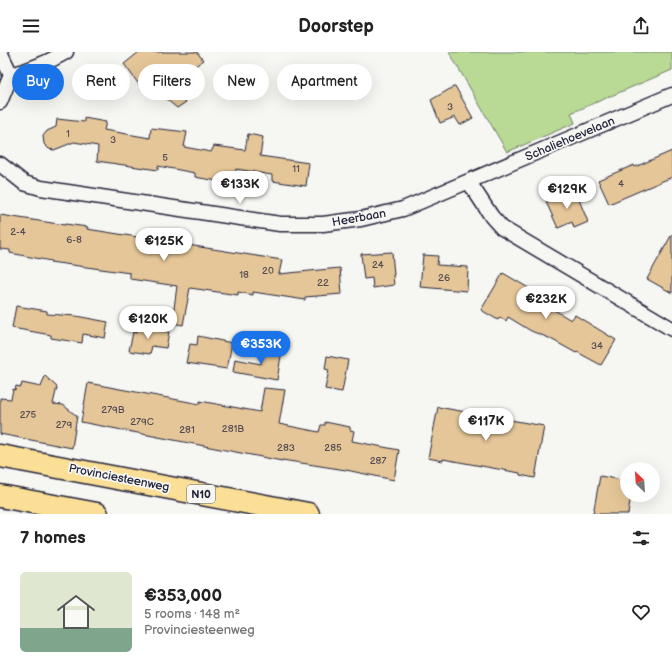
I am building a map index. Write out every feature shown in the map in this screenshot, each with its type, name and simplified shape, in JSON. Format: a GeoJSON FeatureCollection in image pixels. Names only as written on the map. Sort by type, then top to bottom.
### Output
{"type":"FeatureCollection","features":[{"type":"Feature","properties":{"kind":"main road","name":"Provinciesteenweg"},"geometry":{"type":"LineString","coordinates":[[0,456],[308,514]]}},
{"type":"Feature","properties":{"kind":"main road"},"geometry":{"type":"LineString","coordinates":[[0,496],[97,514]]}},
{"type":"Feature","properties":{"kind":"street"},"geometry":{"type":"LineString","coordinates":[[0,52],[11,75],[0,102]]}},
{"type":"Feature","properties":{"kind":"street"},"geometry":{"type":"LineString","coordinates":[[11,75],[45,64],[66,52]]}},
{"type":"Feature","properties":{"kind":"street","name":"Schaliehoevelaan"},"geometry":{"type":"LineString","coordinates":[[469,182],[672,95]]}},
{"type":"Feature","properties":{"kind":"street","name":"Heerbaan"},"geometry":{"type":"LineString","coordinates":[[0,164],[24,183],[41,188],[280,224],[323,224],[361,219],[403,209],[469,182]]}},
{"type":"Feature","properties":{"kind":"street"},"geometry":{"type":"LineString","coordinates":[[469,182],[492,217],[502,228],[672,329]]}},
{"type":"Feature","properties":{"kind":"green space"},"geometry":{"type":"Polygon","coordinates":[[[449,52],[672,52],[672,70],[571,113],[575,123],[507,152],[449,52]]]}},
{"type":"Feature","properties":{"kind":"building"},"geometry":{"type":"Polygon","coordinates":[[[139,52],[197,52],[203,60],[198,64],[138,64],[138,83],[130,72],[130,64],[124,64],[139,52]]]}},
{"type":"Feature","properties":{"kind":"building"},"geometry":{"type":"Polygon","coordinates":[[[455,86],[473,118],[460,125],[455,117],[440,123],[431,100],[455,86]]]}},
{"type":"Feature","properties":{"kind":"building"},"geometry":{"type":"Polygon","coordinates":[[[167,100],[184,100],[186,102],[177,108],[167,100]]]}},
{"type":"Feature","properties":{"kind":"building"},"geometry":{"type":"Polygon","coordinates":[[[84,118],[106,122],[104,130],[150,138],[151,128],[187,132],[184,147],[211,152],[214,146],[245,150],[248,134],[263,137],[260,156],[309,163],[306,186],[272,181],[272,175],[236,169],[234,184],[195,177],[195,173],[158,166],[158,170],[97,161],[98,146],[74,142],[54,150],[49,149],[44,144],[43,136],[47,131],[56,127],[57,119],[84,122],[84,118]]]}},
{"type":"Feature","properties":{"kind":"building"},"geometry":{"type":"Polygon","coordinates":[[[672,151],[672,177],[609,204],[598,180],[634,165],[635,167],[672,151]]]}},
{"type":"Feature","properties":{"kind":"building"},"geometry":{"type":"Polygon","coordinates":[[[575,190],[588,222],[574,228],[572,222],[558,228],[546,202],[575,190]]]}},
{"type":"Feature","properties":{"kind":"building"},"geometry":{"type":"Polygon","coordinates":[[[0,215],[88,227],[87,229],[282,260],[279,274],[340,268],[342,294],[305,297],[305,300],[253,292],[253,295],[238,292],[238,295],[190,288],[183,325],[172,323],[177,286],[130,279],[130,273],[50,262],[51,261],[10,253],[10,250],[0,249],[0,215]]]}},
{"type":"Feature","properties":{"kind":"building"},"geometry":{"type":"Polygon","coordinates":[[[672,234],[672,293],[647,279],[672,234]]]}},
{"type":"Feature","properties":{"kind":"building"},"geometry":{"type":"Polygon","coordinates":[[[392,252],[394,285],[373,288],[372,278],[364,279],[361,254],[392,252]]]}},
{"type":"Feature","properties":{"kind":"building"},"geometry":{"type":"Polygon","coordinates":[[[423,255],[438,256],[437,265],[468,267],[467,291],[420,287],[423,255]]]}},
{"type":"Feature","properties":{"kind":"building"},"geometry":{"type":"Polygon","coordinates":[[[503,273],[549,300],[546,305],[571,320],[575,315],[616,340],[601,365],[549,338],[531,331],[508,317],[506,321],[500,317],[498,320],[481,310],[503,273]]]}},
{"type":"Feature","properties":{"kind":"building"},"geometry":{"type":"Polygon","coordinates":[[[16,306],[47,311],[47,314],[76,316],[108,322],[105,338],[83,334],[82,343],[51,338],[51,335],[12,328],[16,306]]]}},
{"type":"Feature","properties":{"kind":"building"},"geometry":{"type":"Polygon","coordinates":[[[137,327],[169,332],[166,348],[152,346],[150,354],[129,351],[133,332],[136,333],[137,327]]]}},
{"type":"Feature","properties":{"kind":"building"},"geometry":{"type":"Polygon","coordinates":[[[198,336],[232,343],[227,369],[186,363],[190,344],[197,345],[198,336]]]}},
{"type":"Feature","properties":{"kind":"building"},"geometry":{"type":"Polygon","coordinates":[[[264,347],[282,350],[277,380],[233,372],[235,359],[261,364],[264,347]]]}},
{"type":"Feature","properties":{"kind":"building"},"geometry":{"type":"Polygon","coordinates":[[[327,356],[348,360],[342,392],[325,389],[329,370],[325,369],[327,356]]]}},
{"type":"Feature","properties":{"kind":"building"},"geometry":{"type":"Polygon","coordinates":[[[45,376],[57,387],[53,404],[63,405],[77,416],[72,448],[0,434],[0,398],[11,399],[13,389],[15,390],[16,386],[21,387],[22,383],[41,387],[45,376]]]}},
{"type":"Feature","properties":{"kind":"building"},"geometry":{"type":"Polygon","coordinates":[[[88,383],[200,404],[200,401],[260,412],[264,388],[285,390],[279,424],[319,432],[321,425],[325,425],[325,422],[350,427],[350,430],[354,431],[352,441],[399,450],[394,480],[346,470],[282,461],[81,422],[88,383]]]}},
{"type":"Feature","properties":{"kind":"building"},"geometry":{"type":"Polygon","coordinates":[[[438,407],[544,426],[535,478],[520,475],[520,473],[443,459],[443,461],[428,458],[438,407]]]}},
{"type":"Feature","properties":{"kind":"building"},"geometry":{"type":"Polygon","coordinates":[[[600,476],[620,480],[620,502],[630,502],[628,514],[593,514],[600,476]]]}}]}
